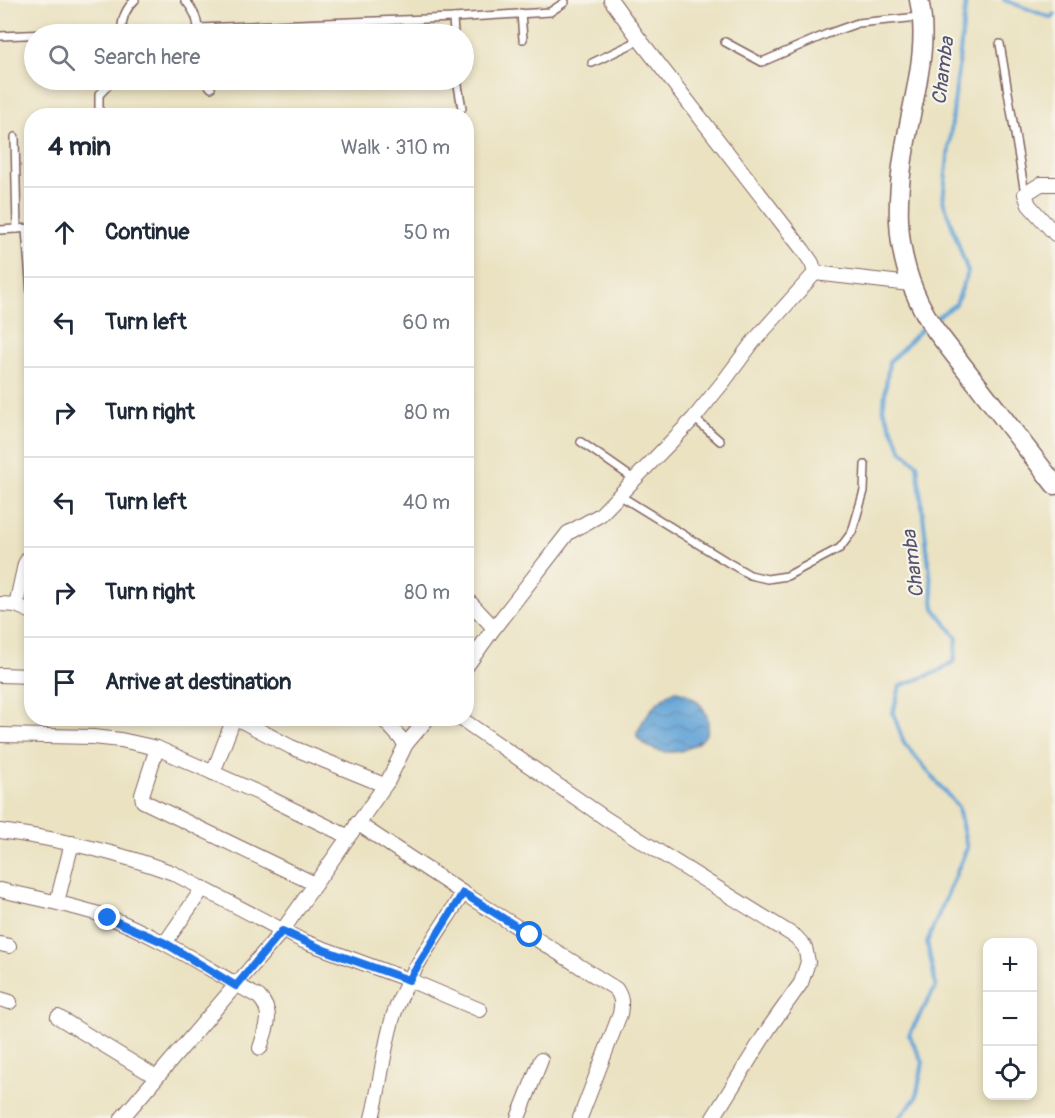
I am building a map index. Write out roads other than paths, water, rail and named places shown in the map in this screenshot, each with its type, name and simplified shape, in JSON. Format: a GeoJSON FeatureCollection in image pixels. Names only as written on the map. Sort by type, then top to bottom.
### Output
{"type":"FeatureCollection","features":[{"type":"Feature","properties":{"kind":"main road"},"geometry":{"type":"LineString","coordinates":[[921,8],[922,54],[900,167],[897,217],[910,284],[932,325],[1055,485]]}},
{"type":"Feature","properties":{"kind":"street"},"geometry":{"type":"LineString","coordinates":[[611,0],[639,40],[803,250],[812,263],[815,273]]}},
{"type":"Feature","properties":{"kind":"street"},"geometry":{"type":"LineString","coordinates":[[1055,184],[1041,184],[1026,188],[1029,205],[1055,234]]}},
{"type":"Feature","properties":{"kind":"street"},"geometry":{"type":"LineString","coordinates":[[815,273],[910,284]]}},
{"type":"Feature","properties":{"kind":"street"},"geometry":{"type":"LineString","coordinates":[[474,657],[568,533],[600,515],[694,418],[753,342],[815,273]]}},
{"type":"Feature","properties":{"kind":"street"},"geometry":{"type":"LineString","coordinates":[[16,605],[24,569]]}},
{"type":"Feature","properties":{"kind":"street"},"geometry":{"type":"LineString","coordinates":[[0,604],[16,605],[24,608]]}},
{"type":"Feature","properties":{"kind":"street"},"geometry":{"type":"LineString","coordinates":[[474,607],[494,628]]}},
{"type":"Feature","properties":{"kind":"street"},"geometry":{"type":"LineString","coordinates":[[0,675],[24,676]]}},
{"type":"Feature","properties":{"kind":"street"},"geometry":{"type":"LineString","coordinates":[[213,773],[232,726]]}},
{"type":"Feature","properties":{"kind":"street"},"geometry":{"type":"LineString","coordinates":[[250,726],[291,747],[384,785]]}},
{"type":"Feature","properties":{"kind":"street"},"geometry":{"type":"LineString","coordinates":[[389,726],[406,744]]}},
{"type":"Feature","properties":{"kind":"street"},"geometry":{"type":"LineString","coordinates":[[127,1117],[156,1077],[282,931],[388,781],[406,744],[421,726]]}},
{"type":"Feature","properties":{"kind":"street"},"geometry":{"type":"LineString","coordinates":[[472,726],[608,820],[796,937],[805,947],[808,962],[801,983],[769,1028],[713,1118]]}},
{"type":"Feature","properties":{"kind":"street"},"geometry":{"type":"LineString","coordinates":[[0,735],[93,737],[157,748],[347,836]]}},
{"type":"Feature","properties":{"kind":"street"},"geometry":{"type":"LineString","coordinates":[[157,748],[142,795],[143,801],[315,884]]}},
{"type":"Feature","properties":{"kind":"street"},"geometry":{"type":"LineString","coordinates":[[357,823],[616,989],[621,996],[620,1014],[580,1118]]}},
{"type":"Feature","properties":{"kind":"street"},"geometry":{"type":"LineString","coordinates":[[0,831],[72,843],[157,867],[324,950],[409,980],[480,1010]]}},
{"type":"Feature","properties":{"kind":"street"},"geometry":{"type":"LineString","coordinates":[[57,902],[72,843]]}},
{"type":"Feature","properties":{"kind":"street"},"geometry":{"type":"LineString","coordinates":[[165,943],[203,888]]}},
{"type":"Feature","properties":{"kind":"street"},"geometry":{"type":"LineString","coordinates":[[0,890],[57,902],[108,918],[165,943],[236,986],[259,997],[269,1014],[260,1048]]}},
{"type":"Feature","properties":{"kind":"street"},"geometry":{"type":"LineString","coordinates":[[372,1118],[380,1089],[385,1048],[394,1013],[409,980],[463,893]]}},
{"type":"Feature","properties":{"kind":"street"},"geometry":{"type":"LineString","coordinates":[[58,1017],[156,1077]]}},
{"type":"Feature","properties":{"kind":"street"},"geometry":{"type":"LineString","coordinates":[[518,1118],[541,1060]]}},
{"type":"Feature","properties":{"kind":"lane"},"geometry":{"type":"LineString","coordinates":[[184,0],[191,7],[197,24]]}},
{"type":"Feature","properties":{"kind":"lane"},"geometry":{"type":"LineString","coordinates":[[124,24],[126,11],[132,1]]}},
{"type":"Feature","properties":{"kind":"lane"},"geometry":{"type":"LineString","coordinates":[[344,24],[550,12],[565,2]]}},
{"type":"Feature","properties":{"kind":"lane"},"geometry":{"type":"LineString","coordinates":[[725,42],[762,62],[858,23],[921,8]]}},
{"type":"Feature","properties":{"kind":"lane"},"geometry":{"type":"LineString","coordinates":[[521,13],[523,39]]}},
{"type":"Feature","properties":{"kind":"lane"},"geometry":{"type":"LineString","coordinates":[[453,18],[453,24]]}},
{"type":"Feature","properties":{"kind":"lane"},"geometry":{"type":"LineString","coordinates":[[0,36],[24,35]]}},
{"type":"Feature","properties":{"kind":"lane"},"geometry":{"type":"LineString","coordinates":[[592,63],[639,40]]}},
{"type":"Feature","properties":{"kind":"lane"},"geometry":{"type":"LineString","coordinates":[[1000,44],[1026,188]]}},
{"type":"Feature","properties":{"kind":"lane"},"geometry":{"type":"LineString","coordinates":[[99,108],[99,94],[103,90]]}},
{"type":"Feature","properties":{"kind":"lane"},"geometry":{"type":"LineString","coordinates":[[459,90],[462,108]]}},
{"type":"Feature","properties":{"kind":"lane"},"geometry":{"type":"LineString","coordinates":[[15,137],[17,229]]}},
{"type":"Feature","properties":{"kind":"lane"},"geometry":{"type":"LineString","coordinates":[[0,230],[24,229]]}},
{"type":"Feature","properties":{"kind":"lane"},"geometry":{"type":"LineString","coordinates":[[694,418],[720,441]]}},
{"type":"Feature","properties":{"kind":"lane"},"geometry":{"type":"LineString","coordinates":[[581,442],[634,479]]}},
{"type":"Feature","properties":{"kind":"lane"},"geometry":{"type":"LineString","coordinates":[[619,495],[750,575],[767,579],[787,576],[840,548],[852,532],[864,491],[865,465]]}},
{"type":"Feature","properties":{"kind":"water"},"geometry":{"type":"Polygon","coordinates":[[[674,691],[695,699],[705,712],[708,726],[704,738],[699,742],[678,751],[663,752],[643,743],[637,737],[637,733],[652,709],[674,691]]]}},
{"type":"Feature","properties":{"kind":"waterway","name":"Chamba"},"geometry":{"type":"LineString","coordinates":[[934,319],[956,304],[968,272],[943,200],[966,0]]}},
{"type":"Feature","properties":{"kind":"waterway","name":"Chamba"},"geometry":{"type":"LineString","coordinates":[[1004,0],[1052,18],[1055,14]]}},
{"type":"Feature","properties":{"kind":"waterway","name":"Chamba"},"geometry":{"type":"LineString","coordinates":[[899,1118],[916,1098],[923,1062],[909,1035],[936,986],[927,942],[967,848],[958,807],[904,743],[893,713],[900,686],[937,672],[954,661],[957,638],[934,608],[917,464],[902,451],[883,409],[889,362],[926,325]]}}]}
